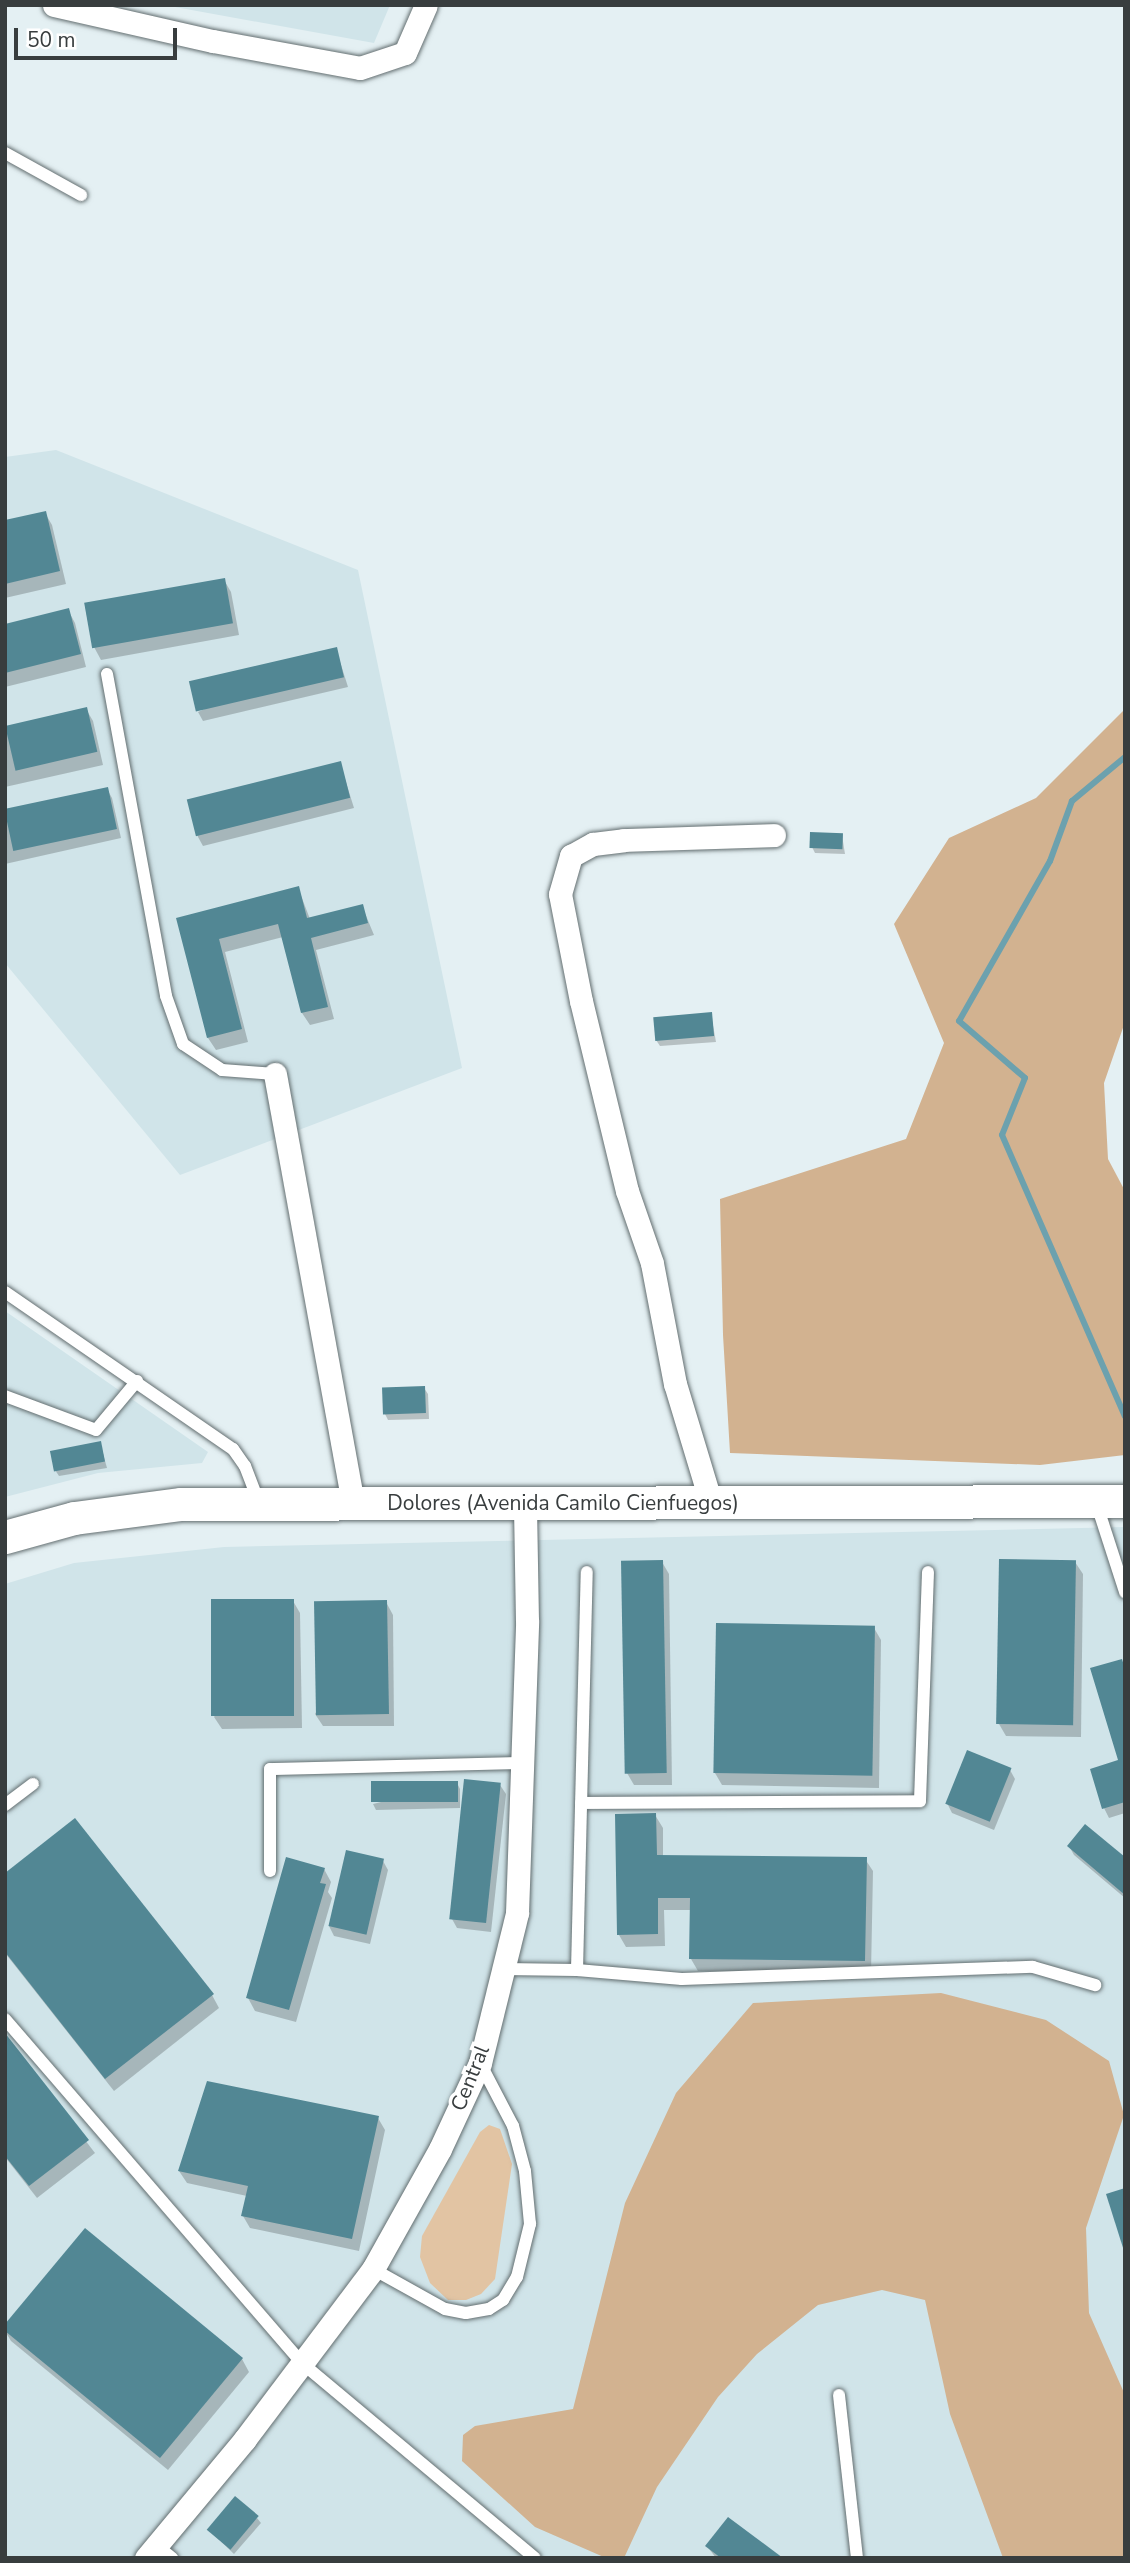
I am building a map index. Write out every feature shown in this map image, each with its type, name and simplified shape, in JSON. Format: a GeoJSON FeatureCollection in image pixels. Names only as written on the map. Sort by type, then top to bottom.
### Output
{"type":"FeatureCollection","features":[{"type":"Feature","properties":{"kind":"main road","name":"Dolores (Avenida Camilo Cienfuegos)"},"geometry":{"type":"LineString","coordinates":[[5,1537],[74,1518],[181,1504],[1110,1502]]}},
{"type":"Feature","properties":{"kind":"street"},"geometry":{"type":"LineString","coordinates":[[54,5],[213,41],[360,68],[405,52],[426,5]]}},
{"type":"Feature","properties":{"kind":"street"},"geometry":{"type":"LineString","coordinates":[[711,1503],[675,1384],[652,1263],[627,1191],[581,1001],[560,894],[571,856],[593,844],[624,840],[774,835]]}},
{"type":"Feature","properties":{"kind":"street"},"geometry":{"type":"LineString","coordinates":[[275,1074],[353,1502]]}},
{"type":"Feature","properties":{"kind":"street","name":"Central"},"geometry":{"type":"LineString","coordinates":[[158,2554],[373,2269],[440,2149],[480,2063],[517,1913],[527,1620],[524,1504]]}},
{"type":"Feature","properties":{"kind":"lane"},"geometry":{"type":"LineString","coordinates":[[5,153],[81,195]]}},
{"type":"Feature","properties":{"kind":"lane"},"geometry":{"type":"LineString","coordinates":[[107,674],[166,996],[183,1044],[222,1070],[275,1074]]}},
{"type":"Feature","properties":{"kind":"lane"},"geometry":{"type":"LineString","coordinates":[[5,1292],[233,1449],[246,1466],[259,1504]]}},
{"type":"Feature","properties":{"kind":"lane"},"geometry":{"type":"LineString","coordinates":[[5,1396],[96,1430],[137,1381]]}},
{"type":"Feature","properties":{"kind":"lane"},"geometry":{"type":"LineString","coordinates":[[1110,1502],[1125,1592]]}},
{"type":"Feature","properties":{"kind":"lane"},"geometry":{"type":"LineString","coordinates":[[577,1970],[587,1572]]}},
{"type":"Feature","properties":{"kind":"lane"},"geometry":{"type":"LineString","coordinates":[[581,1803],[920,1801],[928,1573]]}},
{"type":"Feature","properties":{"kind":"lane"},"geometry":{"type":"LineString","coordinates":[[270,1871],[270,1769],[523,1763]]}},
{"type":"Feature","properties":{"kind":"lane"},"geometry":{"type":"LineString","coordinates":[[5,1805],[33,1784]]}},
{"type":"Feature","properties":{"kind":"lane"},"geometry":{"type":"LineString","coordinates":[[503,1969],[577,1970],[682,1979],[1033,1967],[1095,1985]]}},
{"type":"Feature","properties":{"kind":"lane"},"geometry":{"type":"LineString","coordinates":[[5,2019],[303,2364],[535,2558]]}},
{"type":"Feature","properties":{"kind":"lane"},"geometry":{"type":"LineString","coordinates":[[373,2269],[445,2309],[466,2313],[489,2309],[503,2300],[517,2277],[530,2224],[525,2171],[513,2126],[480,2063]]}},
{"type":"Feature","properties":{"kind":"lane"},"geometry":{"type":"LineString","coordinates":[[839,2395],[857,2558]]}},
{"type":"Feature","properties":{"kind":"shaded area"},"geometry":{"type":"Polygon","coordinates":[[[164,5],[390,5],[374,43],[164,5]]]}},
{"type":"Feature","properties":{"kind":"shaded area"},"geometry":{"type":"Polygon","coordinates":[[[56,450],[358,570],[462,1068],[180,1175],[5,963],[5,457],[56,450]]]}},
{"type":"Feature","properties":{"kind":"shaded area"},"geometry":{"type":"Polygon","coordinates":[[[1125,709],[1125,1022],[1104,1083],[1108,1159],[1125,1191],[1125,1455],[1040,1465],[730,1453],[723,1335],[720,1199],[906,1139],[944,1043],[894,924],[949,838],[1036,798],[1125,709]]]}},
{"type":"Feature","properties":{"kind":"shaded area"},"geometry":{"type":"Polygon","coordinates":[[[5,1311],[208,1452],[202,1463],[98,1473],[5,1497],[5,1311]]]}},
{"type":"Feature","properties":{"kind":"shaded area"},"geometry":{"type":"Polygon","coordinates":[[[1125,1527],[1125,2558],[5,2558],[5,1584],[74,1563],[224,1547],[1125,1527]]]}},
{"type":"Feature","properties":{"kind":"shaded area"},"geometry":{"type":"Polygon","coordinates":[[[941,1993],[1046,2020],[1109,2061],[1124,2115],[1086,2228],[1089,2313],[1125,2395],[1125,2558],[1003,2558],[950,2414],[925,2300],[882,2290],[818,2305],[757,2354],[718,2397],[657,2487],[624,2558],[606,2558],[535,2527],[462,2461],[463,2435],[475,2426],[573,2409],[625,2203],[676,2093],[753,2003],[941,1993]]]}},
{"type":"Feature","properties":{"kind":"shaded area"},"geometry":{"type":"Polygon","coordinates":[[[489,2125],[500,2129],[512,2164],[495,2279],[481,2294],[466,2300],[448,2300],[430,2283],[420,2257],[422,2236],[480,2132],[489,2125]]]}},
{"type":"Feature","properties":{"kind":"building"},"geometry":{"type":"Polygon","coordinates":[[[46,511],[60,571],[5,584],[5,520],[46,511]]]}},
{"type":"Feature","properties":{"kind":"building"},"geometry":{"type":"Polygon","coordinates":[[[225,578],[233,623],[92,648],[84,603],[225,578]]]}},
{"type":"Feature","properties":{"kind":"building"},"geometry":{"type":"Polygon","coordinates":[[[69,608],[81,654],[5,673],[5,624],[69,608]]]}},
{"type":"Feature","properties":{"kind":"building"},"geometry":{"type":"Polygon","coordinates":[[[337,647],[344,677],[196,711],[189,681],[337,647]]]}},
{"type":"Feature","properties":{"kind":"building"},"geometry":{"type":"Polygon","coordinates":[[[87,707],[97,752],[16,771],[5,726],[87,707]]]}},
{"type":"Feature","properties":{"kind":"building"},"geometry":{"type":"Polygon","coordinates":[[[341,761],[350,798],[196,836],[187,799],[341,761]]]}},
{"type":"Feature","properties":{"kind":"building"},"geometry":{"type":"Polygon","coordinates":[[[108,787],[117,829],[13,851],[5,809],[108,787]]]}},
{"type":"Feature","properties":{"kind":"building"},"geometry":{"type":"Polygon","coordinates":[[[810,832],[843,833],[842,849],[809,848],[810,832]]]}},
{"type":"Feature","properties":{"kind":"building"},"geometry":{"type":"Polygon","coordinates":[[[299,886],[307,918],[363,904],[368,923],[311,938],[328,1007],[301,1013],[278,924],[219,939],[242,1029],[207,1038],[176,918],[299,886]]]}},
{"type":"Feature","properties":{"kind":"building"},"geometry":{"type":"Polygon","coordinates":[[[712,1012],[714,1036],[655,1041],[653,1017],[712,1012]]]}},
{"type":"Feature","properties":{"kind":"building"},"geometry":{"type":"Polygon","coordinates":[[[425,1386],[426,1413],[383,1414],[382,1388],[425,1386]]]}},
{"type":"Feature","properties":{"kind":"building"},"geometry":{"type":"Polygon","coordinates":[[[101,1441],[105,1462],[54,1472],[50,1451],[101,1441]]]}},
{"type":"Feature","properties":{"kind":"building"},"geometry":{"type":"Polygon","coordinates":[[[999,1559],[1076,1560],[1073,1725],[996,1724],[999,1559]]]}},
{"type":"Feature","properties":{"kind":"building"},"geometry":{"type":"Polygon","coordinates":[[[663,1560],[667,1773],[625,1774],[621,1561],[663,1560]]]}},
{"type":"Feature","properties":{"kind":"building"},"geometry":{"type":"Polygon","coordinates":[[[211,1599],[294,1599],[294,1716],[211,1716],[211,1599]]]}},
{"type":"Feature","properties":{"kind":"building"},"geometry":{"type":"Polygon","coordinates":[[[387,1600],[389,1714],[316,1715],[314,1601],[387,1600]]]}},
{"type":"Feature","properties":{"kind":"building"},"geometry":{"type":"Polygon","coordinates":[[[716,1623],[875,1626],[872,1776],[713,1773],[716,1623]]]}},
{"type":"Feature","properties":{"kind":"building"},"geometry":{"type":"Polygon","coordinates":[[[1122,1659],[1125,1669],[1125,1802],[1102,1809],[1090,1769],[1118,1760],[1090,1668],[1122,1659]]]}},
{"type":"Feature","properties":{"kind":"building"},"geometry":{"type":"Polygon","coordinates":[[[967,1750],[1012,1768],[990,1822],[945,1804],[967,1750]]]}},
{"type":"Feature","properties":{"kind":"building"},"geometry":{"type":"Polygon","coordinates":[[[464,1779],[501,1783],[486,1923],[449,1919],[464,1779]]]}},
{"type":"Feature","properties":{"kind":"building"},"geometry":{"type":"Polygon","coordinates":[[[371,1781],[458,1781],[458,1802],[371,1802],[371,1781]]]}},
{"type":"Feature","properties":{"kind":"building"},"geometry":{"type":"Polygon","coordinates":[[[656,1813],[657,1855],[867,1857],[865,1961],[689,1959],[690,1898],[658,1898],[658,1934],[617,1935],[615,1814],[656,1813]]]}},
{"type":"Feature","properties":{"kind":"building"},"geometry":{"type":"Polygon","coordinates":[[[75,1818],[214,1994],[105,2079],[5,1952],[5,1873],[75,1818]]]}},
{"type":"Feature","properties":{"kind":"building"},"geometry":{"type":"Polygon","coordinates":[[[1085,1824],[1125,1857],[1125,1895],[1067,1846],[1085,1824]]]}},
{"type":"Feature","properties":{"kind":"building"},"geometry":{"type":"Polygon","coordinates":[[[346,1850],[384,1859],[366,1935],[328,1926],[346,1850]]]}},
{"type":"Feature","properties":{"kind":"building"},"geometry":{"type":"Polygon","coordinates":[[[286,1857],[325,1868],[320,1883],[326,1884],[289,2010],[246,1998],[286,1857]]]}},
{"type":"Feature","properties":{"kind":"building"},"geometry":{"type":"Polygon","coordinates":[[[5,2033],[89,2140],[29,2186],[5,2156],[5,2033]]]}},
{"type":"Feature","properties":{"kind":"building"},"geometry":{"type":"Polygon","coordinates":[[[207,2081],[379,2116],[352,2239],[241,2216],[248,2186],[178,2171],[207,2081]]]}},
{"type":"Feature","properties":{"kind":"building"},"geometry":{"type":"Polygon","coordinates":[[[1125,2188],[1125,2251],[1124,2251],[1106,2194],[1125,2188]]]}},
{"type":"Feature","properties":{"kind":"building"},"geometry":{"type":"Polygon","coordinates":[[[85,2228],[243,2358],[160,2458],[5,2331],[5,2324],[85,2228]]]}},
{"type":"Feature","properties":{"kind":"building"},"geometry":{"type":"Polygon","coordinates":[[[235,2496],[259,2516],[230,2550],[207,2530],[235,2496]]]}},
{"type":"Feature","properties":{"kind":"building"},"geometry":{"type":"Polygon","coordinates":[[[728,2517],[783,2558],[721,2558],[705,2546],[728,2517]]]}},
{"type":"Feature","properties":{"kind":"waterway"},"geometry":{"type":"LineString","coordinates":[[1125,757],[1072,801],[1050,861],[959,1021],[1025,1078],[1002,1135],[1125,1416]]}}]}
